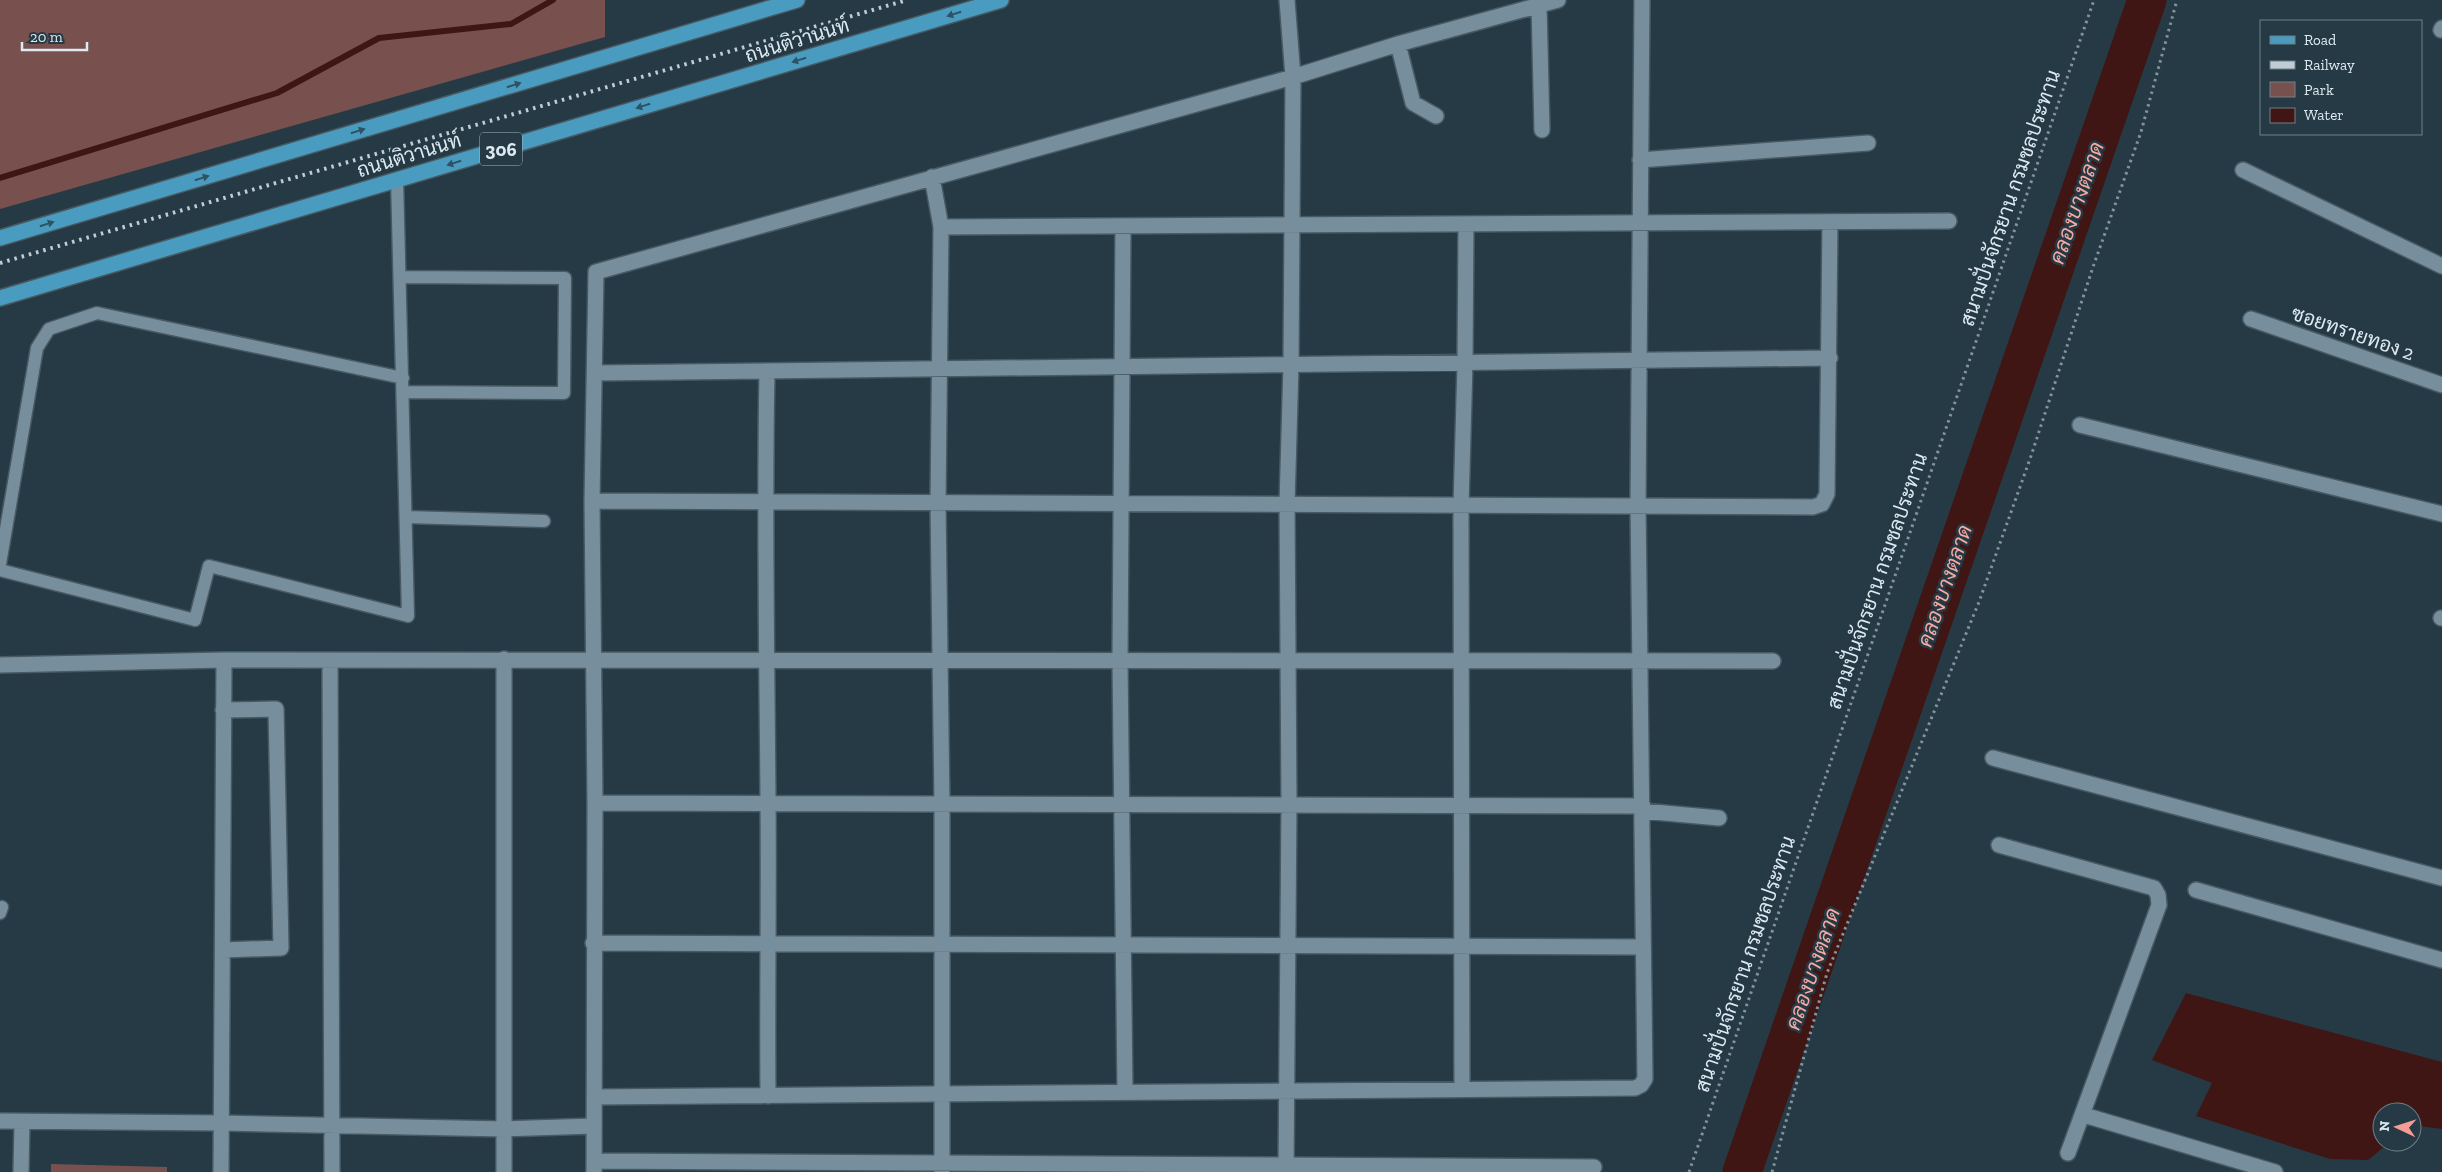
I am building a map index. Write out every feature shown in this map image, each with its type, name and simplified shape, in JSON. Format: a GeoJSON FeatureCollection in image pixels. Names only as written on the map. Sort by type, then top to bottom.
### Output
{"type":"FeatureCollection","features":[{"type":"Feature","properties":{"kind":"main road","name":"ถนนติวานนท์"},"geometry":{"type":"LineString","coordinates":[[0,238],[797,0]]}},
{"type":"Feature","properties":{"kind":"main road","name":"ถนนติวานนท์"},"geometry":{"type":"LineString","coordinates":[[0,298],[1001,0]]}},
{"type":"Feature","properties":{"kind":"street"},"geometry":{"type":"LineString","coordinates":[[1286,1169],[1286,945],[1289,804],[1287,504],[1291,364],[1293,77],[1287,0]]}},
{"type":"Feature","properties":{"kind":"street"},"geometry":{"type":"LineString","coordinates":[[1558,0],[1398,44],[1293,77],[596,272],[592,501],[594,1166],[1468,1170],[1594,1167]]}},
{"type":"Feature","properties":{"kind":"street"},"geometry":{"type":"LineString","coordinates":[[594,1097],[1635,1088],[1641,1085],[1645,1079],[1638,506],[1642,0]]}},
{"type":"Feature","properties":{"kind":"street"},"geometry":{"type":"LineString","coordinates":[[1539,5],[1542,130]]}},
{"type":"Feature","properties":{"kind":"street"},"geometry":{"type":"LineString","coordinates":[[1398,44],[1413,103],[1436,116]]}},
{"type":"Feature","properties":{"kind":"street"},"geometry":{"type":"LineString","coordinates":[[1640,160],[1868,143]]}},
{"type":"Feature","properties":{"kind":"street"},"geometry":{"type":"LineString","coordinates":[[2243,170],[2442,266]]}},
{"type":"Feature","properties":{"kind":"street"},"geometry":{"type":"LineString","coordinates":[[932,177],[941,227],[941,370],[938,504],[942,805],[940,945],[942,1168]]}},
{"type":"Feature","properties":{"kind":"street"},"geometry":{"type":"LineString","coordinates":[[941,227],[1949,221]]}},
{"type":"Feature","properties":{"kind":"street"},"geometry":{"type":"LineString","coordinates":[[592,501],[1813,507],[1822,504],[1827,494],[1830,222]]}},
{"type":"Feature","properties":{"kind":"street"},"geometry":{"type":"LineString","coordinates":[[1462,1089],[1461,506],[1466,224]]}},
{"type":"Feature","properties":{"kind":"street"},"geometry":{"type":"LineString","coordinates":[[1123,226],[1124,367],[1120,504],[1120,661],[1125,1092]]}},
{"type":"Feature","properties":{"kind":"street","name":"ซอยทรายทอง 2"},"geometry":{"type":"LineString","coordinates":[[2251,319],[2442,385]]}},
{"type":"Feature","properties":{"kind":"street"},"geometry":{"type":"LineString","coordinates":[[595,374],[1830,358]]}},
{"type":"Feature","properties":{"kind":"street"},"geometry":{"type":"LineString","coordinates":[[768,372],[764,503],[768,804],[766,944],[768,1096]]}},
{"type":"Feature","properties":{"kind":"street"},"geometry":{"type":"LineString","coordinates":[[2080,425],[2442,514]]}},
{"type":"Feature","properties":{"kind":"street"},"geometry":{"type":"LineString","coordinates":[[0,665],[224,660],[330,662],[504,660],[1773,661]]}},
{"type":"Feature","properties":{"kind":"street"},"geometry":{"type":"LineString","coordinates":[[222,1172],[224,660]]}},
{"type":"Feature","properties":{"kind":"street"},"geometry":{"type":"LineString","coordinates":[[504,660],[504,1172]]}},
{"type":"Feature","properties":{"kind":"street"},"geometry":{"type":"LineString","coordinates":[[330,662],[332,1172]]}},
{"type":"Feature","properties":{"kind":"street"},"geometry":{"type":"LineString","coordinates":[[223,710],[276,709],[282,948],[223,950]]}},
{"type":"Feature","properties":{"kind":"street"},"geometry":{"type":"LineString","coordinates":[[1993,758],[2442,878]]}},
{"type":"Feature","properties":{"kind":"street"},"geometry":{"type":"LineString","coordinates":[[594,803],[1289,804],[1643,808],[1719,818]]}},
{"type":"Feature","properties":{"kind":"street"},"geometry":{"type":"LineString","coordinates":[[1999,844],[2154,888],[2158,895],[2159,905],[2084,1115],[2068,1153]]}},
{"type":"Feature","properties":{"kind":"street"},"geometry":{"type":"LineString","coordinates":[[2196,890],[2442,960]]}},
{"type":"Feature","properties":{"kind":"street"},"geometry":{"type":"LineString","coordinates":[[593,943],[1642,947]]}},
{"type":"Feature","properties":{"kind":"street"},"geometry":{"type":"LineString","coordinates":[[2084,1115],[2275,1172]]}},
{"type":"Feature","properties":{"kind":"street"},"geometry":{"type":"LineString","coordinates":[[0,1122],[222,1123],[504,1129],[594,1126]]}},
{"type":"Feature","properties":{"kind":"street"},"geometry":{"type":"LineString","coordinates":[[21,1172],[22,1122]]}},
{"type":"Feature","properties":{"kind":"lane"},"geometry":{"type":"LineString","coordinates":[[0,570],[195,620],[209,566],[408,616],[398,179]]}},
{"type":"Feature","properties":{"kind":"lane"},"geometry":{"type":"LineString","coordinates":[[400,276],[565,278],[564,393],[403,392]]}},
{"type":"Feature","properties":{"kind":"lane"},"geometry":{"type":"LineString","coordinates":[[0,564],[37,348],[48,329],[97,313],[403,378]]}},
{"type":"Feature","properties":{"kind":"lane"},"geometry":{"type":"LineString","coordinates":[[406,517],[544,521]]}},
{"type":"Feature","properties":{"kind":"path","name":"สนามปั่นจักรยาน กรมชลประทาน"},"geometry":{"type":"LineString","coordinates":[[1689,1172],[2094,0]]}},
{"type":"Feature","properties":{"kind":"path"},"geometry":{"type":"LineString","coordinates":[[1772,1172],[1826,973],[1979,602],[2031,456],[2093,267],[2142,132],[2177,0]]}},
{"type":"Feature","properties":{"kind":"green space"},"geometry":{"type":"Polygon","coordinates":[[[0,0],[605,0],[605,37],[0,209],[0,0]]]}},
{"type":"Feature","properties":{"kind":"green space"},"geometry":{"type":"Polygon","coordinates":[[[51,1164],[167,1167],[167,1172],[51,1172],[51,1164]]]}},
{"type":"Feature","properties":{"kind":"water"},"geometry":{"type":"Polygon","coordinates":[[[2186,993],[2442,1062],[2442,1129],[2422,1126],[2422,1102],[2372,1102],[2372,1152],[2378,1152],[2368,1160],[2330,1159],[2196,1116],[2212,1083],[2152,1060],[2186,993]]]}},
{"type":"Feature","properties":{"kind":"waterway"},"geometry":{"type":"LineString","coordinates":[[0,178],[277,93],[379,38],[511,24],[553,0]]}},
{"type":"Feature","properties":{"kind":"waterway","name":"คลองบางตลาด"},"geometry":{"type":"LineString","coordinates":[[1742,1172],[2147,0]]}},
{"type":"Feature","properties":{"kind":"railway"},"geometry":{"type":"LineString","coordinates":[[0,263],[907,0]]}}]}
